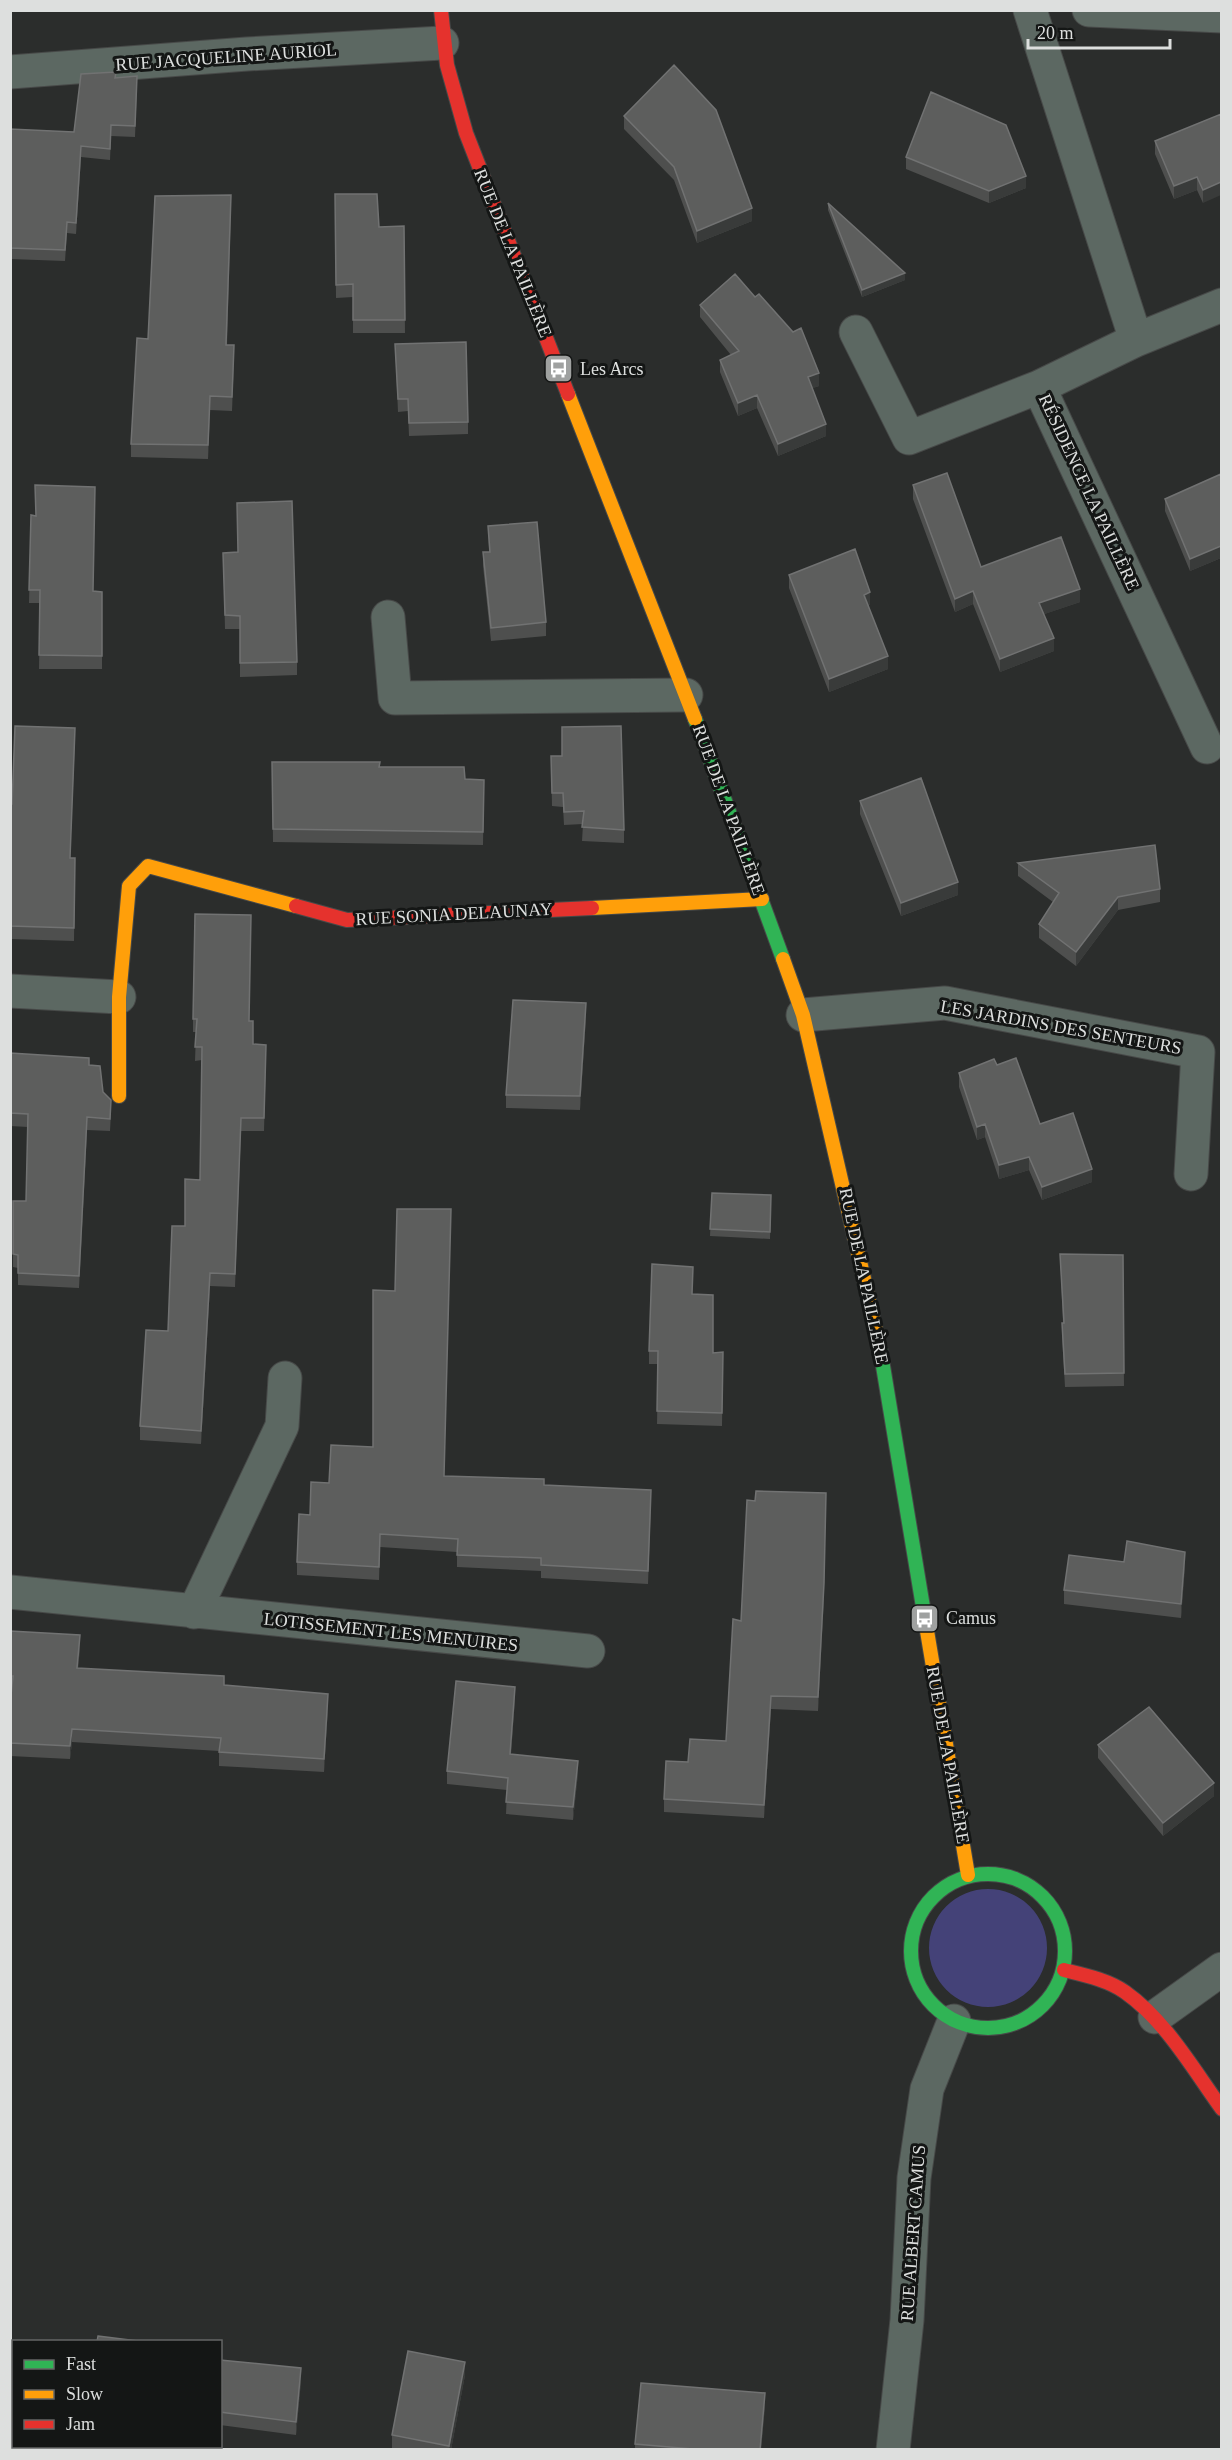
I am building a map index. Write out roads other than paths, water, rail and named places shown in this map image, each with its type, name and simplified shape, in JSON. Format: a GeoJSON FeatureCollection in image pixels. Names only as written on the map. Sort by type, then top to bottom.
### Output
{"type":"FeatureCollection","features":[{"type":"Feature","properties":{"kind":"street","name":"RUE DE LA PAILLÈRE"},"geometry":{"type":"LineString","coordinates":[[441,10],[442,43],[451,87],[472,151],[686,695],[803,1015],[877,1328],[969,1875]]}},
{"type":"Feature","properties":{"kind":"street"},"geometry":{"type":"LineString","coordinates":[[1030,10],[1136,340]]}},
{"type":"Feature","properties":{"kind":"street"},"geometry":{"type":"LineString","coordinates":[[1089,10],[1221,16]]}},
{"type":"Feature","properties":{"kind":"street","name":"RUE JACQUELINE AURIOL"},"geometry":{"type":"LineString","coordinates":[[10,72],[247,54],[442,43]]}},
{"type":"Feature","properties":{"kind":"street","name":"RÉSIDENCE LA PAILLÈRE"},"geometry":{"type":"LineString","coordinates":[[1207,747],[1039,387],[1136,340],[1221,305]]}},
{"type":"Feature","properties":{"kind":"street"},"geometry":{"type":"LineString","coordinates":[[856,332],[909,438],[1039,387]]}},
{"type":"Feature","properties":{"kind":"street"},"geometry":{"type":"LineString","coordinates":[[388,616],[395,698],[686,695]]}},
{"type":"Feature","properties":{"kind":"street","name":"RUE SONIA DELAUNAY"},"geometry":{"type":"LineString","coordinates":[[119,1096],[119,997],[129,886],[148,866],[347,920],[762,899]]}},
{"type":"Feature","properties":{"kind":"street"},"geometry":{"type":"LineString","coordinates":[[10,991],[119,997]]}},
{"type":"Feature","properties":{"kind":"street","name":"LES JARDINS DES SENTEURS"},"geometry":{"type":"LineString","coordinates":[[803,1015],[945,1003],[1198,1052],[1191,1174]]}},
{"type":"Feature","properties":{"kind":"street"},"geometry":{"type":"LineString","coordinates":[[194,1612],[282,1426],[285,1378]]}},
{"type":"Feature","properties":{"kind":"street","name":"LOTISSEMENT LES MENUIRES"},"geometry":{"type":"LineString","coordinates":[[10,1592],[588,1651]]}},
{"type":"Feature","properties":{"kind":"street"},"geometry":{"type":"LineString","coordinates":[[995,1874],[1021,1880],[1043,1896],[1058,1918],[1066,1943],[1064,1970],[1054,1991],[1040,2009],[1021,2022],[999,2028],[976,2028],[954,2021],[932,2005],[918,1983],[910,1957],[913,1930],[925,1906],[944,1887],[969,1875],[995,1874]]}},
{"type":"Feature","properties":{"kind":"street"},"geometry":{"type":"LineString","coordinates":[[1155,2017],[1221,1969]]}},
{"type":"Feature","properties":{"kind":"street"},"geometry":{"type":"LineString","coordinates":[[1064,1970],[1089,1976],[1124,1992],[1155,2017],[1221,2109]]}},
{"type":"Feature","properties":{"kind":"street","name":"RUE ALBERT CAMUS"},"geometry":{"type":"LineString","coordinates":[[893,2450],[907,2320],[914,2178],[927,2089],[954,2021]]}},
{"type":"Feature","properties":{"kind":"place","name":"Les Arcs"},"geometry":{"type":"Point","coordinates":[559,369]}},
{"type":"Feature","properties":{"kind":"place","name":"Camus"},"geometry":{"type":"Point","coordinates":[925,1618]}}]}
